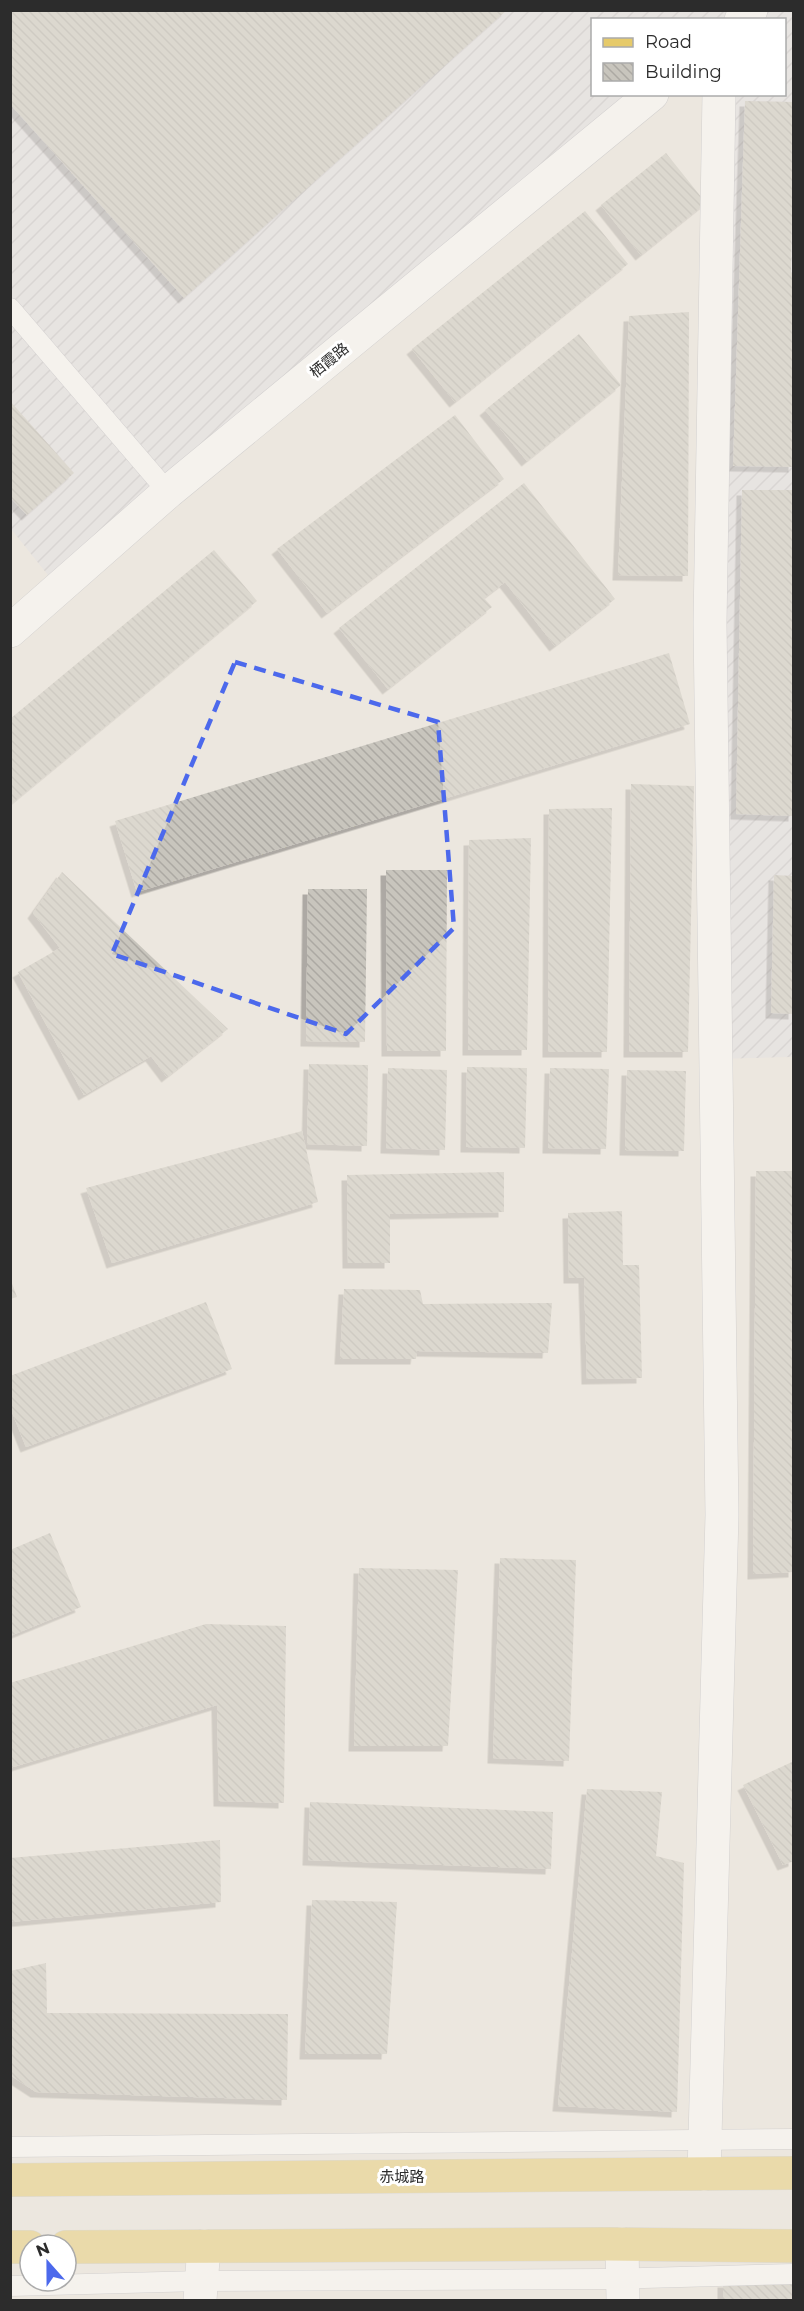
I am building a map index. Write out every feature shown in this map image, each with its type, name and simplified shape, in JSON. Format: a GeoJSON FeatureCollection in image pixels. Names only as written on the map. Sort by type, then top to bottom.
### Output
{"type":"FeatureCollection","features":[{"type":"Feature","properties":{"kind":"main road","name":"赤城路"},"geometry":{"type":"LineString","coordinates":[[10,2180],[794,2173]]}},
{"type":"Feature","properties":{"kind":"main road"},"geometry":{"type":"LineString","coordinates":[[78,2247],[622,2244],[794,2246]]}},
{"type":"Feature","properties":{"kind":"street","name":"栖霞路"},"geometry":{"type":"LineString","coordinates":[[10,631],[168,492],[650,96]]}},
{"type":"Feature","properties":{"kind":"street"},"geometry":{"type":"LineString","coordinates":[[704,2174],[722,1515],[710,623],[719,96]]}},
{"type":"Feature","properties":{"kind":"street"},"geometry":{"type":"LineString","coordinates":[[622,2244],[623,2301]]}},
{"type":"Feature","properties":{"kind":"street"},"geometry":{"type":"LineString","coordinates":[[201,2291],[204,2246]]}},
{"type":"Feature","properties":{"kind":"lane"},"geometry":{"type":"LineString","coordinates":[[10,308],[168,492]]}},
{"type":"Feature","properties":{"kind":"lane"},"geometry":{"type":"LineString","coordinates":[[10,2147],[794,2139]]}},
{"type":"Feature","properties":{"kind":"lane"},"geometry":{"type":"LineString","coordinates":[[10,2286],[201,2291],[794,2274]]}},
{"type":"Feature","properties":{"kind":"highlighted area"},"geometry":{"type":"Polygon","coordinates":[[[235,662],[438,722],[454,928],[346,1034],[112,954],[235,662]]]}},
{"type":"Feature","properties":{"kind":"shaded area"},"geometry":{"type":"Polygon","coordinates":[[[11,11],[793,11],[793,1057],[716,1059],[720,96],[786,96],[786,18],[591,18],[591,96],[651,96],[59,589],[11,529],[11,11]]]}},
{"type":"Feature","properties":{"kind":"building"},"geometry":{"type":"Polygon","coordinates":[[[10,10],[507,10],[184,298],[10,104],[10,10]]]}},
{"type":"Feature","properties":{"kind":"building"},"geometry":{"type":"Polygon","coordinates":[[[745,101],[794,102],[791,273],[794,273],[794,467],[733,466],[745,101]]]}},
{"type":"Feature","properties":{"kind":"building"},"geometry":{"type":"Polygon","coordinates":[[[666,153],[706,203],[641,255],[601,205],[666,153]]]}},
{"type":"Feature","properties":{"kind":"building"},"geometry":{"type":"Polygon","coordinates":[[[585,211],[628,264],[455,402],[412,349],[585,211]]]}},
{"type":"Feature","properties":{"kind":"building"},"geometry":{"type":"Polygon","coordinates":[[[689,312],[688,576],[618,575],[629,316],[689,312]]]}},
{"type":"Feature","properties":{"kind":"building"},"geometry":{"type":"Polygon","coordinates":[[[579,334],[621,385],[527,461],[485,410],[579,334]]]}},
{"type":"Feature","properties":{"kind":"building"},"geometry":{"type":"Polygon","coordinates":[[[10,401],[74,473],[27,515],[10,497],[10,401]]]}},
{"type":"Feature","properties":{"kind":"building"},"geometry":{"type":"Polygon","coordinates":[[[455,415],[504,479],[327,613],[277,549],[455,415]]]}},
{"type":"Feature","properties":{"kind":"building"},"geometry":{"type":"Polygon","coordinates":[[[524,483],[615,599],[555,646],[505,582],[484,598],[492,607],[388,689],[339,628],[524,483]]]}},
{"type":"Feature","properties":{"kind":"building"},"geometry":{"type":"Polygon","coordinates":[[[742,490],[794,490],[794,816],[736,814],[742,490]]]}},
{"type":"Feature","properties":{"kind":"building"},"geometry":{"type":"Polygon","coordinates":[[[214,550],[257,601],[10,805],[10,719],[214,550]]]}},
{"type":"Feature","properties":{"kind":"building"},"geometry":{"type":"Polygon","coordinates":[[[669,653],[690,724],[137,892],[115,821],[669,653]]]}},
{"type":"Feature","properties":{"kind":"building"},"geometry":{"type":"Polygon","coordinates":[[[631,784],[694,786],[688,1052],[629,1052],[631,784]]]}},
{"type":"Feature","properties":{"kind":"building"},"geometry":{"type":"Polygon","coordinates":[[[612,808],[607,1052],[548,1052],[549,809],[612,808]]]}},
{"type":"Feature","properties":{"kind":"building"},"geometry":{"type":"Polygon","coordinates":[[[531,838],[527,1050],[468,1050],[469,840],[531,838]]]}},
{"type":"Feature","properties":{"kind":"building"},"geometry":{"type":"Polygon","coordinates":[[[386,870],[447,870],[446,1051],[387,1051],[386,870]]]}},
{"type":"Feature","properties":{"kind":"building"},"geometry":{"type":"Polygon","coordinates":[[[62,872],[228,1029],[167,1077],[151,1056],[84,1095],[18,972],[60,948],[33,913],[62,872]]]}},
{"type":"Feature","properties":{"kind":"building"},"geometry":{"type":"Polygon","coordinates":[[[774,875],[794,876],[794,1014],[771,1013],[774,875]]]}},
{"type":"Feature","properties":{"kind":"building"},"geometry":{"type":"Polygon","coordinates":[[[308,889],[367,889],[365,1042],[306,1041],[308,889]]]}},
{"type":"Feature","properties":{"kind":"building"},"geometry":{"type":"Polygon","coordinates":[[[309,1064],[368,1065],[367,1146],[307,1144],[309,1064]]]}},
{"type":"Feature","properties":{"kind":"building"},"geometry":{"type":"Polygon","coordinates":[[[467,1067],[527,1068],[525,1148],[466,1147],[467,1067]]]}},
{"type":"Feature","properties":{"kind":"building"},"geometry":{"type":"Polygon","coordinates":[[[388,1068],[447,1070],[445,1150],[386,1148],[388,1068]]]}},
{"type":"Feature","properties":{"kind":"building"},"geometry":{"type":"Polygon","coordinates":[[[550,1068],[609,1069],[606,1149],[548,1148],[550,1068]]]}},
{"type":"Feature","properties":{"kind":"building"},"geometry":{"type":"Polygon","coordinates":[[[627,1070],[686,1071],[684,1151],[625,1150],[627,1070]]]}},
{"type":"Feature","properties":{"kind":"building"},"geometry":{"type":"Polygon","coordinates":[[[302,1131],[318,1202],[112,1263],[86,1188],[302,1131]]]}},
{"type":"Feature","properties":{"kind":"building"},"geometry":{"type":"Polygon","coordinates":[[[756,1171],[794,1171],[794,1572],[753,1574],[756,1171]]]}},
{"type":"Feature","properties":{"kind":"building"},"geometry":{"type":"Polygon","coordinates":[[[504,1172],[504,1212],[390,1214],[390,1263],[348,1263],[347,1175],[504,1172]]]}},
{"type":"Feature","properties":{"kind":"building"},"geometry":{"type":"Polygon","coordinates":[[[622,1211],[623,1265],[639,1265],[642,1378],[587,1379],[584,1278],[569,1278],[568,1213],[622,1211]]]}},
{"type":"Feature","properties":{"kind":"building"},"geometry":{"type":"Polygon","coordinates":[[[10,1278],[17,1297],[10,1299],[10,1278]]]}},
{"type":"Feature","properties":{"kind":"building"},"geometry":{"type":"Polygon","coordinates":[[[344,1289],[420,1290],[423,1304],[552,1303],[548,1353],[417,1351],[416,1359],[340,1359],[344,1289]]]}},
{"type":"Feature","properties":{"kind":"building"},"geometry":{"type":"Polygon","coordinates":[[[206,1302],[232,1369],[26,1447],[10,1407],[10,1376],[206,1302]]]}},
{"type":"Feature","properties":{"kind":"building"},"geometry":{"type":"Polygon","coordinates":[[[50,1533],[81,1607],[10,1636],[10,1550],[50,1533]]]}},
{"type":"Feature","properties":{"kind":"building"},"geometry":{"type":"Polygon","coordinates":[[[500,1558],[576,1560],[569,1761],[493,1758],[500,1558]]]}},
{"type":"Feature","properties":{"kind":"building"},"geometry":{"type":"Polygon","coordinates":[[[359,1568],[458,1570],[448,1746],[354,1746],[359,1568]]]}},
{"type":"Feature","properties":{"kind":"building"},"geometry":{"type":"Polygon","coordinates":[[[206,1624],[286,1626],[284,1803],[219,1801],[217,1705],[10,1768],[10,1683],[206,1624]]]}},
{"type":"Feature","properties":{"kind":"building"},"geometry":{"type":"Polygon","coordinates":[[[794,1761],[794,1861],[783,1865],[743,1785],[794,1761]]]}},
{"type":"Feature","properties":{"kind":"building"},"geometry":{"type":"Polygon","coordinates":[[[587,1789],[662,1792],[656,1856],[684,1863],[677,2112],[558,2106],[587,1789]]]}},
{"type":"Feature","properties":{"kind":"building"},"geometry":{"type":"Polygon","coordinates":[[[310,1802],[553,1812],[551,1869],[308,1860],[310,1802]]]}},
{"type":"Feature","properties":{"kind":"building"},"geometry":{"type":"Polygon","coordinates":[[[220,1840],[221,1902],[10,1922],[10,1858],[220,1840]]]}},
{"type":"Feature","properties":{"kind":"building"},"geometry":{"type":"Polygon","coordinates":[[[312,1900],[397,1902],[387,2054],[305,2054],[312,1900]]]}},
{"type":"Feature","properties":{"kind":"building"},"geometry":{"type":"Polygon","coordinates":[[[46,1963],[47,2013],[288,2014],[287,2100],[36,2092],[10,2075],[10,1971],[46,1963]]]}},
{"type":"Feature","properties":{"kind":"building"},"geometry":{"type":"Polygon","coordinates":[[[723,2282],[794,2283],[794,2300],[723,2300],[723,2282]]]}}]}
